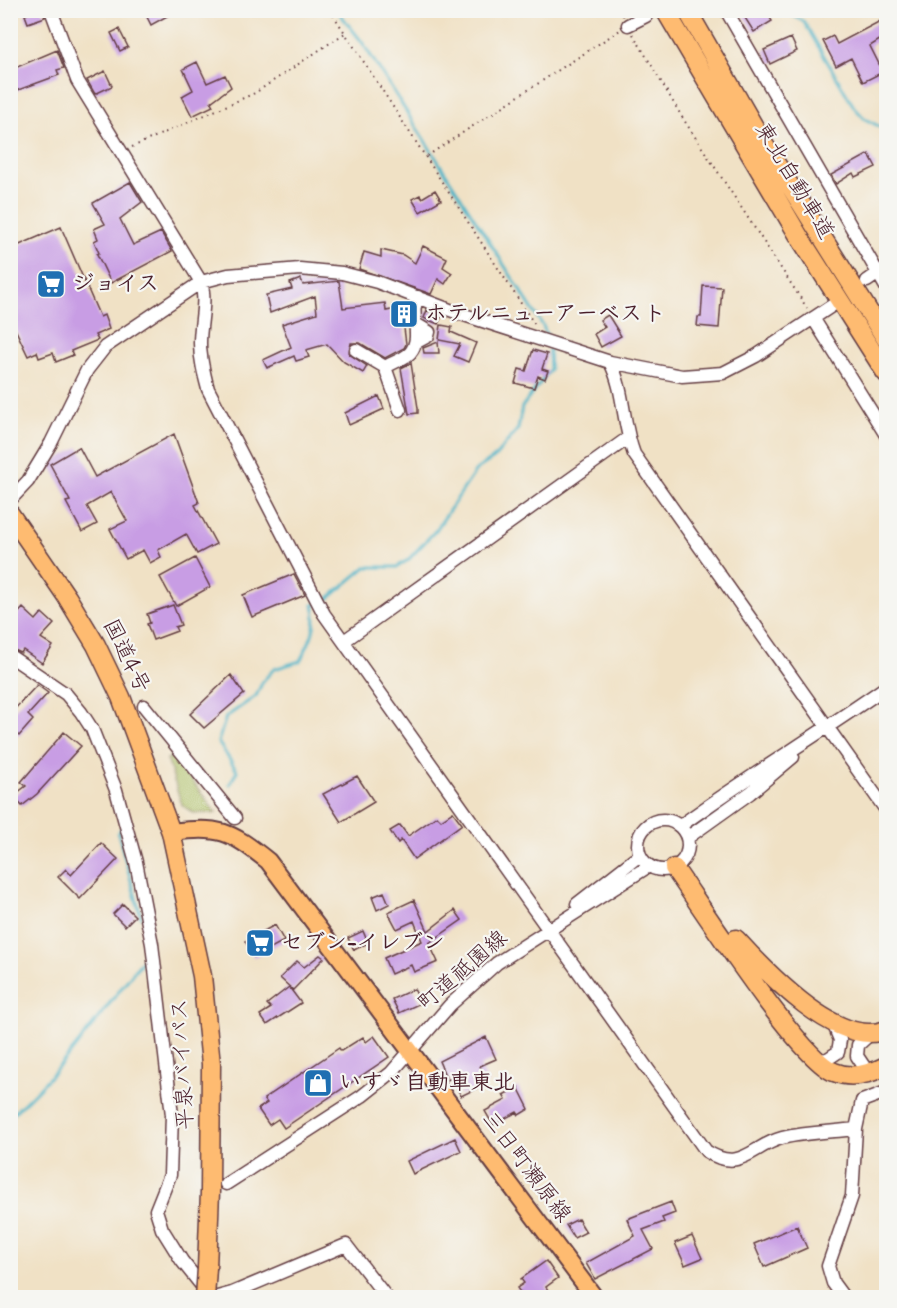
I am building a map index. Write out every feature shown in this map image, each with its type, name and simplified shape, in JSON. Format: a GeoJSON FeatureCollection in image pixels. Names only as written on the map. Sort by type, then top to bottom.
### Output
{"type":"FeatureCollection","features":[{"type":"Feature","properties":{"kind":"highway","name":"東北自動車道"},"geometry":{"type":"LineString","coordinates":[[665,10],[800,237],[886,373]]}},
{"type":"Feature","properties":{"kind":"highway","name":"東北自動車道"},"geometry":{"type":"LineString","coordinates":[[687,10],[765,146],[886,339]]}},
{"type":"Feature","properties":{"kind":"highway","name":"国道4号"},"geometry":{"type":"LineString","coordinates":[[10,514],[67,597],[96,645],[121,697],[171,832]]}},
{"type":"Feature","properties":{"kind":"highway","name":"平泉バイパス"},"geometry":{"type":"LineString","coordinates":[[171,832],[202,976],[211,1064],[205,1298]]}},
{"type":"Feature","properties":{"kind":"highway"},"geometry":{"type":"LineString","coordinates":[[678,864],[735,938],[812,1008],[845,1029],[879,1032]]}},
{"type":"Feature","properties":{"kind":"highway"},"geometry":{"type":"LineString","coordinates":[[678,864],[810,1056],[832,1072],[845,1076],[881,1068]]}},
{"type":"Feature","properties":{"kind":"main road","name":"三日町瀬原線"},"geometry":{"type":"LineString","coordinates":[[171,832],[211,828],[241,839],[268,861],[595,1298]]}},
{"type":"Feature","properties":{"kind":"street"},"geometry":{"type":"LineString","coordinates":[[51,10],[77,80],[201,282],[204,292],[200,342],[202,366],[208,389],[256,478],[324,614],[706,1152],[715,1157],[743,1160],[779,1138],[856,1129]]}},
{"type":"Feature","properties":{"kind":"street"},"geometry":{"type":"LineString","coordinates":[[726,10],[886,287]]}},
{"type":"Feature","properties":{"kind":"street"},"geometry":{"type":"LineString","coordinates":[[628,25],[646,16]]}},
{"type":"Feature","properties":{"kind":"street"},"geometry":{"type":"LineString","coordinates":[[10,500],[28,481],[51,442],[87,370],[105,347],[201,282],[228,275],[300,269],[342,273],[418,297],[458,314],[610,362],[682,376],[723,373],[756,356],[832,305]]}},
{"type":"Feature","properties":{"kind":"street"},"geometry":{"type":"LineString","coordinates":[[385,367],[410,353],[415,343],[428,336],[429,332],[416,324],[413,305],[418,297]]}},
{"type":"Feature","properties":{"kind":"street"},"geometry":{"type":"LineString","coordinates":[[813,318],[886,435]]}},
{"type":"Feature","properties":{"kind":"street"},"geometry":{"type":"LineString","coordinates":[[356,350],[385,367],[400,410]]}},
{"type":"Feature","properties":{"kind":"street"},"geometry":{"type":"LineString","coordinates":[[610,362],[620,381],[628,438],[634,453],[886,810]]}},
{"type":"Feature","properties":{"kind":"street"},"geometry":{"type":"LineString","coordinates":[[344,641],[628,438]]}},
{"type":"Feature","properties":{"kind":"street"},"geometry":{"type":"LineString","coordinates":[[10,656],[66,694],[92,729],[116,790],[136,862],[152,944],[172,1115],[170,1175],[156,1210],[162,1229],[182,1261],[213,1298],[232,1293],[346,1245],[387,1298]]}},
{"type":"Feature","properties":{"kind":"street"},"geometry":{"type":"LineString","coordinates":[[687,838],[750,793],[829,728],[886,687]]}},
{"type":"Feature","properties":{"kind":"street"},"geometry":{"type":"LineString","coordinates":[[144,706],[235,818]]}},
{"type":"Feature","properties":{"kind":"street"},"geometry":{"type":"LineString","coordinates":[[680,826],[740,783],[829,728]]}},
{"type":"Feature","properties":{"kind":"street"},"geometry":{"type":"LineString","coordinates":[[662,820],[680,826],[687,838],[687,850],[678,864],[661,870],[649,866],[640,855],[638,839],[646,825],[662,820]]}},
{"type":"Feature","properties":{"kind":"street","name":"町道祗園線"},"geometry":{"type":"LineString","coordinates":[[548,928],[640,855]]}},
{"type":"Feature","properties":{"kind":"street","name":"町道祗園線"},"geometry":{"type":"LineString","coordinates":[[225,1184],[362,1096],[391,1073],[458,998],[497,963],[548,928],[649,866]]}},
{"type":"Feature","properties":{"kind":"street"},"geometry":{"type":"LineString","coordinates":[[810,1056],[826,1060],[838,1052],[840,1040],[833,1023]]}},
{"type":"Feature","properties":{"kind":"street"},"geometry":{"type":"LineString","coordinates":[[879,1032],[858,1046],[857,1056],[865,1068],[881,1068]]}},
{"type":"Feature","properties":{"kind":"street"},"geometry":{"type":"LineString","coordinates":[[844,1298],[833,1283],[828,1266],[852,1196],[856,1129],[862,1101],[886,1092]]}},
{"type":"Feature","properties":{"kind":"path"},"geometry":{"type":"LineString","coordinates":[[330,10],[546,342]]}},
{"type":"Feature","properties":{"kind":"path"},"geometry":{"type":"LineString","coordinates":[[427,156],[628,25],[682,117],[813,318]]}},
{"type":"Feature","properties":{"kind":"path"},"geometry":{"type":"LineString","coordinates":[[121,152],[255,93],[345,33]]}},
{"type":"Feature","properties":{"kind":"green space"},"geometry":{"type":"Polygon","coordinates":[[[174,756],[216,813],[193,813],[182,805],[167,759],[174,756]]]}},
{"type":"Feature","properties":{"kind":"building"},"geometry":{"type":"Polygon","coordinates":[[[35,10],[43,10],[45,17],[28,23],[25,15],[35,10]]]}},
{"type":"Feature","properties":{"kind":"building"},"geometry":{"type":"Polygon","coordinates":[[[150,10],[178,10],[151,25],[145,13],[150,10]]]}},
{"type":"Feature","properties":{"kind":"building"},"geometry":{"type":"Polygon","coordinates":[[[740,10],[765,10],[772,21],[754,32],[740,10]]]}},
{"type":"Feature","properties":{"kind":"building"},"geometry":{"type":"Polygon","coordinates":[[[886,18],[886,36],[870,46],[883,72],[863,82],[851,58],[836,66],[823,41],[833,36],[837,44],[886,18]]]}},
{"type":"Feature","properties":{"kind":"building"},"geometry":{"type":"Polygon","coordinates":[[[119,29],[128,47],[120,51],[111,33],[119,29]]]}},
{"type":"Feature","properties":{"kind":"building"},"geometry":{"type":"Polygon","coordinates":[[[791,38],[797,51],[770,64],[764,50],[791,38]]]}},
{"type":"Feature","properties":{"kind":"building"},"geometry":{"type":"Polygon","coordinates":[[[57,50],[64,68],[57,70],[59,75],[10,93],[10,70],[57,50]]]}},
{"type":"Feature","properties":{"kind":"building"},"geometry":{"type":"Polygon","coordinates":[[[197,62],[207,83],[225,75],[231,87],[211,102],[213,106],[192,116],[182,96],[193,90],[183,69],[197,62]]]}},
{"type":"Feature","properties":{"kind":"building"},"geometry":{"type":"Polygon","coordinates":[[[105,71],[112,86],[95,94],[87,80],[105,71]]]}},
{"type":"Feature","properties":{"kind":"building"},"geometry":{"type":"Polygon","coordinates":[[[869,154],[876,167],[855,177],[853,173],[836,184],[831,175],[869,154]]]}},
{"type":"Feature","properties":{"kind":"building"},"geometry":{"type":"Polygon","coordinates":[[[130,182],[142,202],[120,219],[133,245],[161,232],[172,251],[111,283],[97,254],[99,253],[94,241],[98,239],[94,229],[105,224],[93,203],[130,182]]]}},
{"type":"Feature","properties":{"kind":"building"},"geometry":{"type":"Polygon","coordinates":[[[435,190],[441,200],[420,212],[412,199],[420,195],[422,198],[435,190]]]}},
{"type":"Feature","properties":{"kind":"building"},"geometry":{"type":"Polygon","coordinates":[[[61,227],[100,317],[104,315],[109,329],[95,335],[98,340],[71,351],[73,355],[56,362],[53,353],[39,358],[37,352],[28,356],[10,318],[10,249],[61,227]]]}},
{"type":"Feature","properties":{"kind":"building"},"geometry":{"type":"Polygon","coordinates":[[[423,246],[447,258],[443,267],[452,273],[445,284],[438,279],[431,294],[359,269],[364,252],[381,257],[381,250],[403,255],[415,263],[423,246]]]}},
{"type":"Feature","properties":{"kind":"building"},"geometry":{"type":"Polygon","coordinates":[[[301,279],[303,285],[339,281],[343,308],[385,303],[386,311],[407,307],[404,348],[385,358],[360,343],[351,343],[349,354],[367,366],[363,373],[344,362],[327,344],[306,350],[309,357],[296,361],[294,356],[267,368],[263,360],[291,347],[282,324],[317,313],[315,296],[270,313],[266,295],[292,289],[290,283],[301,279]]]}},
{"type":"Feature","properties":{"kind":"building"},"geometry":{"type":"Polygon","coordinates":[[[703,286],[722,287],[719,328],[697,326],[698,317],[701,317],[703,286]]]}},
{"type":"Feature","properties":{"kind":"building"},"geometry":{"type":"Polygon","coordinates":[[[427,310],[442,316],[438,324],[424,318],[427,310]]]}},
{"type":"Feature","properties":{"kind":"building"},"geometry":{"type":"Polygon","coordinates":[[[608,315],[621,336],[601,347],[594,334],[605,327],[600,320],[608,315]]]}},
{"type":"Feature","properties":{"kind":"building"},"geometry":{"type":"Polygon","coordinates":[[[441,325],[452,327],[451,332],[476,343],[468,362],[454,356],[460,344],[439,340],[441,325]]]}},
{"type":"Feature","properties":{"kind":"building"},"geometry":{"type":"Polygon","coordinates":[[[438,342],[439,353],[424,353],[423,348],[438,342]]]}},
{"type":"Feature","properties":{"kind":"building"},"geometry":{"type":"Polygon","coordinates":[[[533,350],[547,354],[542,369],[548,371],[545,379],[538,376],[534,388],[515,383],[519,369],[526,371],[533,350]]]}},
{"type":"Feature","properties":{"kind":"building"},"geometry":{"type":"Polygon","coordinates":[[[411,363],[418,413],[409,414],[401,368],[411,363]]]}},
{"type":"Feature","properties":{"kind":"building"},"geometry":{"type":"Polygon","coordinates":[[[379,396],[384,409],[349,425],[345,413],[379,396]]]}},
{"type":"Feature","properties":{"kind":"building"},"geometry":{"type":"Polygon","coordinates":[[[174,434],[199,503],[195,505],[216,544],[197,554],[186,534],[158,550],[161,557],[150,563],[143,550],[126,559],[110,529],[127,521],[111,492],[87,506],[97,524],[82,532],[66,502],[70,501],[50,464],[79,447],[95,477],[174,434]]]}},
{"type":"Feature","properties":{"kind":"building"},"geometry":{"type":"Polygon","coordinates":[[[195,558],[210,587],[176,606],[160,577],[195,558]]]}},
{"type":"Feature","properties":{"kind":"building"},"geometry":{"type":"Polygon","coordinates":[[[294,574],[305,595],[252,617],[243,595],[294,574]]]}},
{"type":"Feature","properties":{"kind":"building"},"geometry":{"type":"Polygon","coordinates":[[[173,605],[181,625],[175,627],[177,631],[153,640],[147,624],[150,623],[147,614],[173,605]]]}},
{"type":"Feature","properties":{"kind":"building"},"geometry":{"type":"Polygon","coordinates":[[[23,608],[36,620],[42,613],[54,624],[41,638],[53,646],[42,663],[23,650],[21,653],[10,648],[10,622],[23,608]]]}},
{"type":"Feature","properties":{"kind":"building"},"geometry":{"type":"Polygon","coordinates":[[[231,675],[244,694],[204,728],[190,714],[231,675]]]}},
{"type":"Feature","properties":{"kind":"building"},"geometry":{"type":"Polygon","coordinates":[[[37,685],[48,693],[28,715],[33,720],[19,736],[10,728],[10,714],[37,685]]]}},
{"type":"Feature","properties":{"kind":"building"},"geometry":{"type":"Polygon","coordinates":[[[64,732],[81,746],[37,794],[22,806],[13,796],[26,786],[21,782],[64,732]]]}},
{"type":"Feature","properties":{"kind":"building"},"geometry":{"type":"Polygon","coordinates":[[[357,776],[374,802],[341,822],[323,794],[357,776]]]}},
{"type":"Feature","properties":{"kind":"building"},"geometry":{"type":"Polygon","coordinates":[[[453,812],[462,824],[414,859],[401,840],[398,843],[390,831],[400,825],[408,836],[437,816],[441,820],[453,812]]]}},
{"type":"Feature","properties":{"kind":"building"},"geometry":{"type":"Polygon","coordinates":[[[101,843],[118,859],[80,899],[58,877],[66,869],[71,875],[101,843]]]}},
{"type":"Feature","properties":{"kind":"building"},"geometry":{"type":"Polygon","coordinates":[[[384,892],[389,904],[377,910],[372,897],[384,892]]]}},
{"type":"Feature","properties":{"kind":"building"},"geometry":{"type":"Polygon","coordinates":[[[414,900],[428,931],[455,910],[462,920],[429,943],[438,962],[414,972],[411,965],[391,974],[384,958],[422,941],[414,921],[397,929],[388,912],[414,900]]]}},
{"type":"Feature","properties":{"kind":"building"},"geometry":{"type":"Polygon","coordinates":[[[123,904],[135,916],[125,926],[113,914],[123,904]]]}},
{"type":"Feature","properties":{"kind":"building"},"geometry":{"type":"Polygon","coordinates":[[[275,925],[284,941],[254,957],[245,941],[275,925]]]}},
{"type":"Feature","properties":{"kind":"building"},"geometry":{"type":"Polygon","coordinates":[[[363,931],[368,943],[354,950],[348,938],[363,931]]]}},
{"type":"Feature","properties":{"kind":"building"},"geometry":{"type":"Polygon","coordinates":[[[320,955],[324,958],[293,990],[280,978],[297,961],[304,967],[320,955]]]}},
{"type":"Feature","properties":{"kind":"building"},"geometry":{"type":"Polygon","coordinates":[[[289,987],[301,1003],[267,1025],[260,1015],[271,1008],[267,1004],[289,987]]]}},
{"type":"Feature","properties":{"kind":"building"},"geometry":{"type":"Polygon","coordinates":[[[414,989],[421,1003],[399,1013],[392,999],[414,989]]]}},
{"type":"Feature","properties":{"kind":"building"},"geometry":{"type":"Polygon","coordinates":[[[374,1036],[389,1057],[284,1128],[278,1119],[269,1125],[258,1109],[267,1103],[264,1099],[339,1048],[341,1051],[363,1037],[366,1042],[374,1036]]]}},
{"type":"Feature","properties":{"kind":"building"},"geometry":{"type":"Polygon","coordinates":[[[486,1037],[496,1059],[480,1066],[488,1083],[461,1096],[452,1078],[447,1080],[439,1061],[486,1037]]]}},
{"type":"Feature","properties":{"kind":"building"},"geometry":{"type":"Polygon","coordinates":[[[518,1087],[529,1109],[519,1115],[517,1112],[493,1125],[485,1111],[506,1100],[503,1095],[518,1087]]]}},
{"type":"Feature","properties":{"kind":"building"},"geometry":{"type":"Polygon","coordinates":[[[455,1138],[461,1151],[413,1174],[407,1161],[455,1138]]]}},
{"type":"Feature","properties":{"kind":"building"},"geometry":{"type":"Polygon","coordinates":[[[671,1202],[675,1213],[662,1218],[664,1222],[643,1230],[653,1249],[595,1279],[586,1263],[635,1236],[627,1219],[671,1202]]]}},
{"type":"Feature","properties":{"kind":"building"},"geometry":{"type":"Polygon","coordinates":[[[578,1219],[586,1232],[574,1238],[566,1225],[578,1219]]]}},
{"type":"Feature","properties":{"kind":"building"},"geometry":{"type":"Polygon","coordinates":[[[797,1226],[807,1248],[764,1267],[754,1244],[797,1226]]]}},
{"type":"Feature","properties":{"kind":"building"},"geometry":{"type":"Polygon","coordinates":[[[692,1236],[702,1258],[685,1265],[675,1243],[692,1236]]]}},
{"type":"Feature","properties":{"kind":"building"},"geometry":{"type":"Polygon","coordinates":[[[546,1261],[558,1278],[546,1287],[553,1298],[524,1298],[517,1288],[524,1283],[521,1279],[546,1261]]]}},
{"type":"Feature","properties":{"kind":"waterway"},"geometry":{"type":"LineString","coordinates":[[337,10],[362,42],[543,326],[547,336]]}},
{"type":"Feature","properties":{"kind":"waterway"},"geometry":{"type":"LineString","coordinates":[[784,10],[804,22],[854,107],[865,119],[886,130]]}},
{"type":"Feature","properties":{"kind":"waterway"},"geometry":{"type":"LineString","coordinates":[[323,603],[366,567],[397,567],[408,560],[436,530],[477,469],[494,458],[518,429],[522,407],[550,370],[549,350]]}},
{"type":"Feature","properties":{"kind":"waterway"},"geometry":{"type":"LineString","coordinates":[[230,784],[237,771],[218,742],[226,717],[256,696],[263,681],[274,669],[300,661],[314,626],[313,605],[317,604]]}},
{"type":"Feature","properties":{"kind":"waterway"},"geometry":{"type":"LineString","coordinates":[[123,826],[118,833],[141,917]]}},
{"type":"Feature","properties":{"kind":"waterway"},"geometry":{"type":"LineString","coordinates":[[10,1116],[30,1098],[66,1058],[149,952]]}},
{"type":"Feature","properties":{"kind":"place","name":"ジョイス"},"geometry":{"type":"Point","coordinates":[51,284]}},
{"type":"Feature","properties":{"kind":"place","name":"ホテルニューアーベスト"},"geometry":{"type":"Point","coordinates":[404,314]}},
{"type":"Feature","properties":{"kind":"place","name":"セブン-イレブン"},"geometry":{"type":"Point","coordinates":[260,943]}},
{"type":"Feature","properties":{"kind":"place","name":"いすゞ自動車東北"},"geometry":{"type":"Point","coordinates":[318,1083]}}]}
